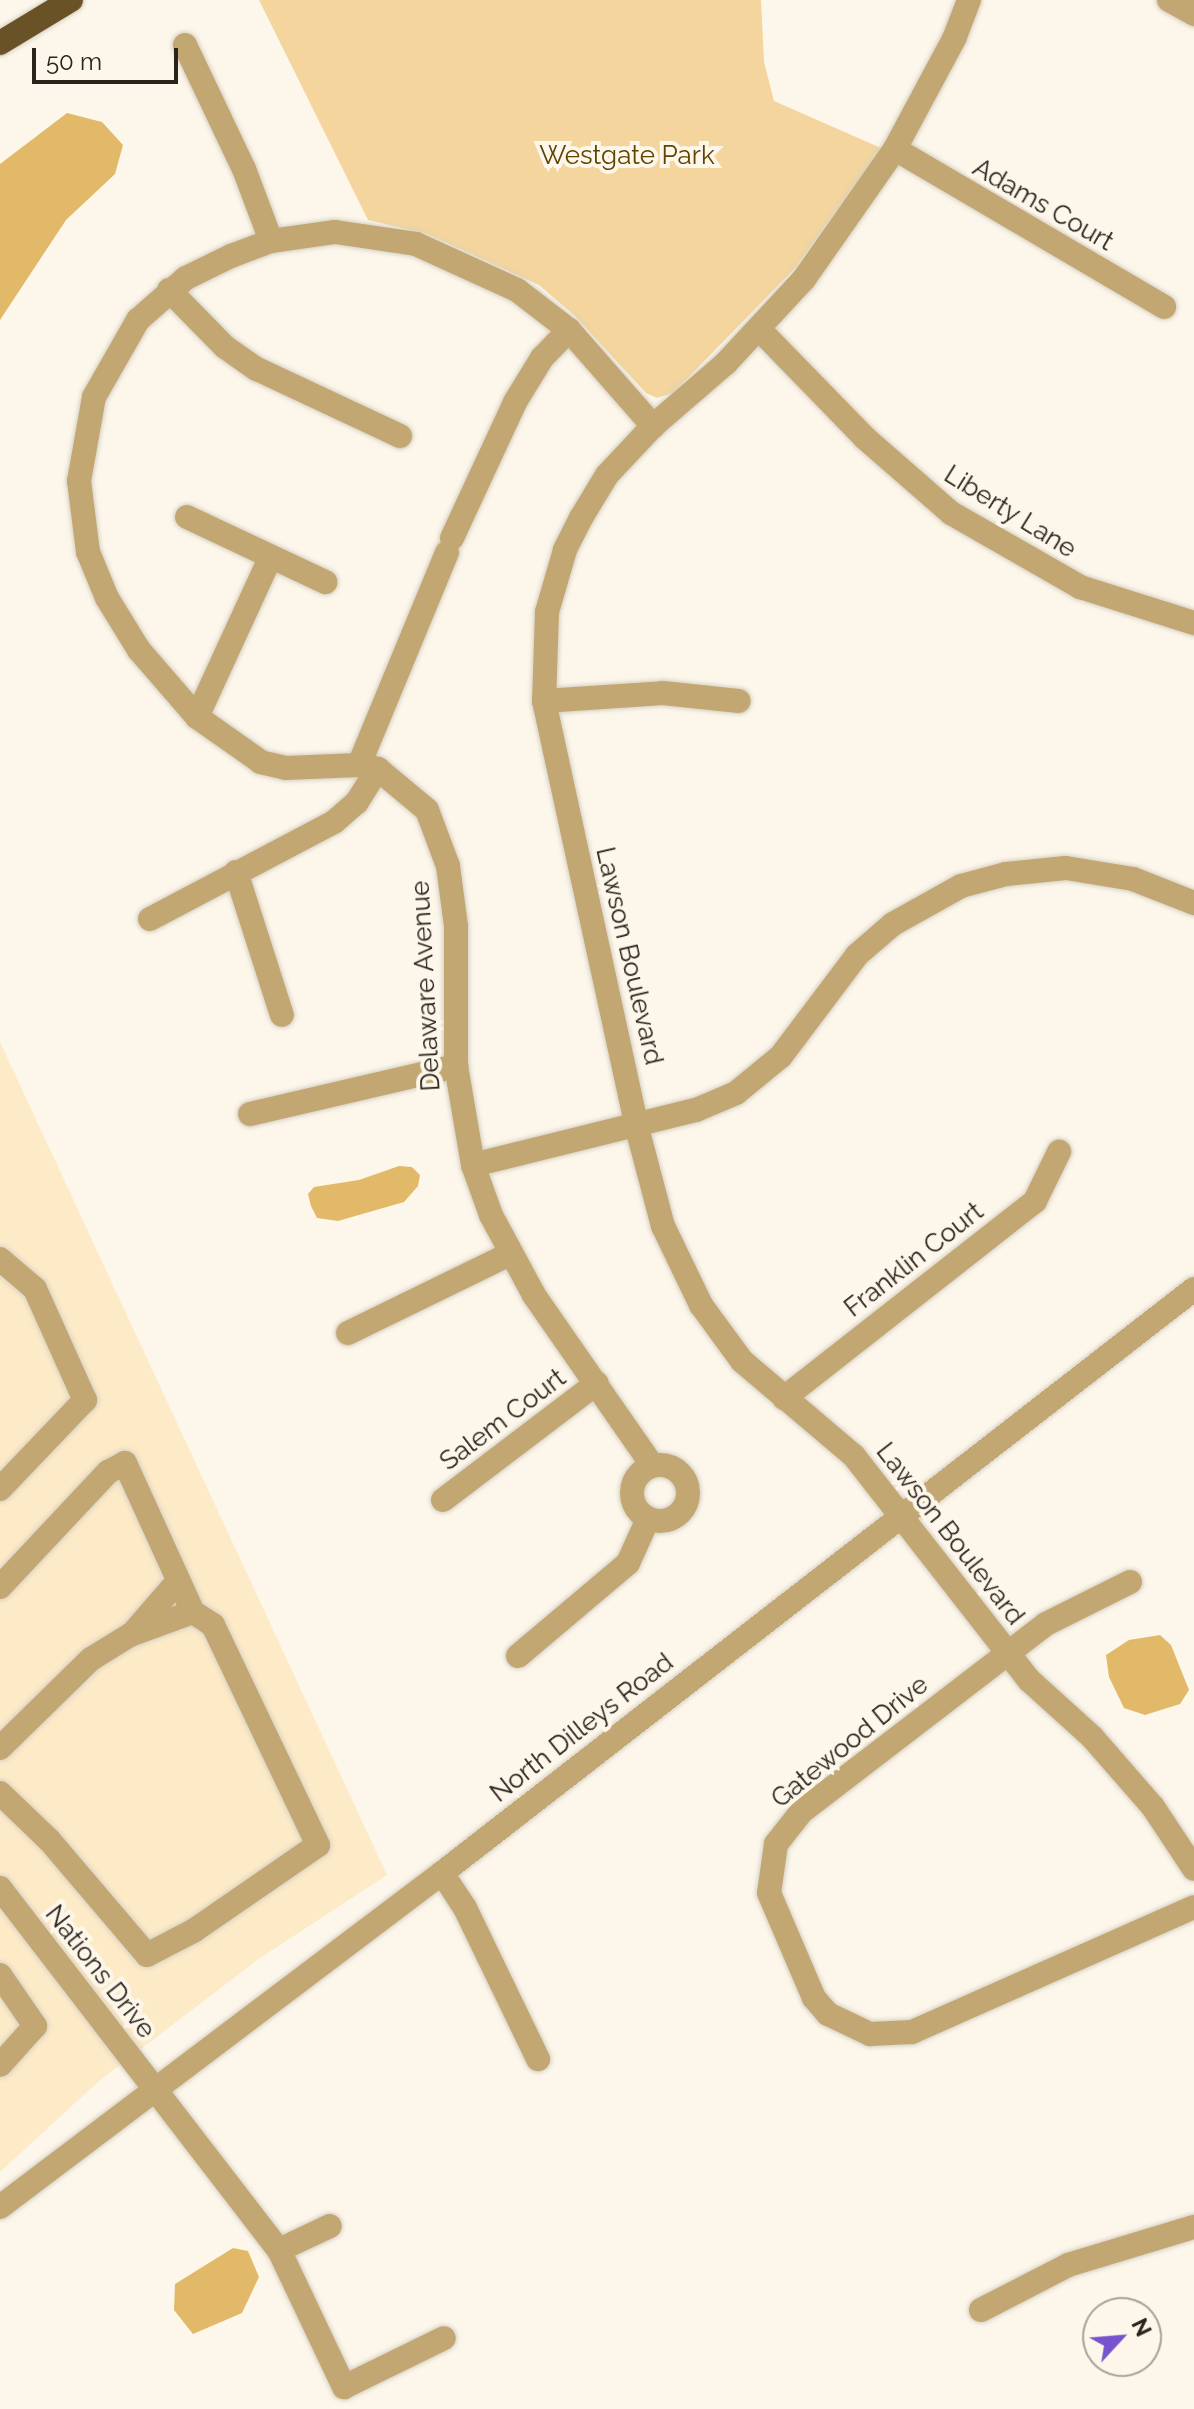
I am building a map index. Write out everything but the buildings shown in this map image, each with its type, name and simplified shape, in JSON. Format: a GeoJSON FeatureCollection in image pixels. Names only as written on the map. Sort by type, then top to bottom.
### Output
{"type":"FeatureCollection","features":[{"type":"Feature","properties":{"kind":"highway"},"geometry":{"type":"LineString","coordinates":[[0,43],[71,0]]}},
{"type":"Feature","properties":{"kind":"street","name":"Lawson Boulevard"},"geometry":{"type":"LineString","coordinates":[[969,0],[955,37],[895,149],[822,254],[759,329],[653,426],[607,475],[565,550],[547,612],[544,701],[636,1124],[663,1226],[701,1305],[742,1361],[854,1456],[1007,1652],[1117,1763],[1194,1869]]}},
{"type":"Feature","properties":{"kind":"street"},"geometry":{"type":"LineString","coordinates":[[1169,0],[1194,14]]}},
{"type":"Feature","properties":{"kind":"street"},"geometry":{"type":"LineString","coordinates":[[185,45],[244,169],[271,241]]}},
{"type":"Feature","properties":{"kind":"street","name":"Adams Court"},"geometry":{"type":"LineString","coordinates":[[895,149],[1164,307]]}},
{"type":"Feature","properties":{"kind":"street"},"geometry":{"type":"LineString","coordinates":[[369,767],[300,769],[261,762],[197,717],[146,659],[107,598],[88,552],[79,481],[82,442],[107,368],[138,320],[169,290],[271,241],[335,232],[416,244],[517,290],[569,330],[653,426]]}},
{"type":"Feature","properties":{"kind":"street"},"geometry":{"type":"LineString","coordinates":[[169,290],[225,347],[257,369],[400,436]]}},
{"type":"Feature","properties":{"kind":"street","name":"Liberty Lane"},"geometry":{"type":"LineString","coordinates":[[759,329],[865,438],[951,513],[1080,587],[1194,623]]}},
{"type":"Feature","properties":{"kind":"street"},"geometry":{"type":"LineString","coordinates":[[150,919],[334,822],[357,802],[450,546],[515,402],[542,358],[569,330]]}},
{"type":"Feature","properties":{"kind":"street"},"geometry":{"type":"LineString","coordinates":[[187,517],[325,582]]}},
{"type":"Feature","properties":{"kind":"street"},"geometry":{"type":"LineString","coordinates":[[197,717],[270,558]]}},
{"type":"Feature","properties":{"kind":"street"},"geometry":{"type":"LineString","coordinates":[[544,701],[663,693],[739,701]]}},
{"type":"Feature","properties":{"kind":"street","name":"Delaware Avenue"},"geometry":{"type":"LineString","coordinates":[[369,767],[427,810],[448,866],[456,926],[456,1066],[473,1165],[510,1254],[652,1465],[680,1473],[688,1494],[680,1514],[668,1521],[648,1519]]}},
{"type":"Feature","properties":{"kind":"street"},"geometry":{"type":"LineString","coordinates":[[473,1165],[696,1110],[736,1093],[763,1073],[857,955],[893,924],[961,886],[1006,874],[1066,868],[1133,879],[1194,903]]}},
{"type":"Feature","properties":{"kind":"street"},"geometry":{"type":"LineString","coordinates":[[236,872],[282,1015]]}},
{"type":"Feature","properties":{"kind":"street"},"geometry":{"type":"LineString","coordinates":[[250,1114],[456,1066]]}},
{"type":"Feature","properties":{"kind":"street","name":"Franklin Court"},"geometry":{"type":"LineString","coordinates":[[784,1398],[1035,1201],[1059,1152]]}},
{"type":"Feature","properties":{"kind":"street"},"geometry":{"type":"LineString","coordinates":[[348,1333],[510,1254]]}},
{"type":"Feature","properties":{"kind":"street"},"geometry":{"type":"LineString","coordinates":[[0,1259],[35,1289],[85,1400],[0,1489]]}},
{"type":"Feature","properties":{"kind":"street","name":"North Dilleys Road"},"geometry":{"type":"LineString","coordinates":[[0,2207],[442,1873],[1194,1289]]}},
{"type":"Feature","properties":{"kind":"street","name":"Salem Court"},"geometry":{"type":"LineString","coordinates":[[443,1500],[597,1383]]}},
{"type":"Feature","properties":{"kind":"street"},"geometry":{"type":"LineString","coordinates":[[0,1587],[108,1472],[125,1463],[193,1612],[213,1625],[318,1845],[195,1930],[147,1955],[49,1840],[0,1793]]}},
{"type":"Feature","properties":{"kind":"street"},"geometry":{"type":"LineString","coordinates":[[518,1656],[628,1563],[648,1519],[634,1504],[633,1488],[652,1465]]}},
{"type":"Feature","properties":{"kind":"street"},"geometry":{"type":"LineString","coordinates":[[130,1635],[178,1581]]}},
{"type":"Feature","properties":{"kind":"street","name":"Gatewood Drive"},"geometry":{"type":"LineString","coordinates":[[1130,1582],[1046,1624],[802,1811],[776,1844],[769,1893],[814,1998],[849,2027],[870,2034],[912,2032],[1194,1907]]}},
{"type":"Feature","properties":{"kind":"street"},"geometry":{"type":"LineString","coordinates":[[0,1748],[91,1659],[130,1635],[193,1612]]}},
{"type":"Feature","properties":{"kind":"street"},"geometry":{"type":"LineString","coordinates":[[442,1873],[465,1908],[538,2059]]}},
{"type":"Feature","properties":{"kind":"street","name":"Nations Drive"},"geometry":{"type":"LineString","coordinates":[[0,1888],[279,2250],[344,2387],[444,2338]]}},
{"type":"Feature","properties":{"kind":"street"},"geometry":{"type":"LineString","coordinates":[[0,1975],[35,2026],[0,2065]]}},
{"type":"Feature","properties":{"kind":"street"},"geometry":{"type":"LineString","coordinates":[[279,2250],[330,2226]]}},
{"type":"Feature","properties":{"kind":"street"},"geometry":{"type":"LineString","coordinates":[[981,2310],[1068,2265],[1194,2227]]}},
{"type":"Feature","properties":{"kind":"shaded area"},"geometry":{"type":"Polygon","coordinates":[[[67,113],[102,122],[123,145],[115,174],[66,220],[0,320],[0,164],[67,113]]]}},
{"type":"Feature","properties":{"kind":"shaded area"},"geometry":{"type":"Polygon","coordinates":[[[0,1042],[387,1875],[260,1958],[99,2081],[0,2172],[0,1042]]]}},
{"type":"Feature","properties":{"kind":"shaded area"},"geometry":{"type":"Polygon","coordinates":[[[399,1166],[412,1167],[420,1175],[418,1186],[404,1202],[338,1221],[317,1218],[308,1194],[314,1187],[359,1180],[399,1166]]]}},
{"type":"Feature","properties":{"kind":"shaded area"},"geometry":{"type":"Polygon","coordinates":[[[1160,1635],[1171,1645],[1189,1690],[1180,1704],[1145,1715],[1124,1708],[1109,1677],[1106,1655],[1129,1640],[1160,1635]]]}},
{"type":"Feature","properties":{"kind":"shaded area"},"geometry":{"type":"Polygon","coordinates":[[[233,2248],[248,2251],[259,2277],[242,2313],[193,2334],[174,2310],[175,2284],[233,2248]]]}},
{"type":"Feature","properties":{"kind":"green space","name":"Westgate Park"},"geometry":{"type":"Polygon","coordinates":[[[259,0],[761,0],[764,62],[774,101],[881,148],[796,267],[673,393],[657,398],[646,393],[574,315],[539,285],[427,234],[368,220],[259,0]]]}}]}
